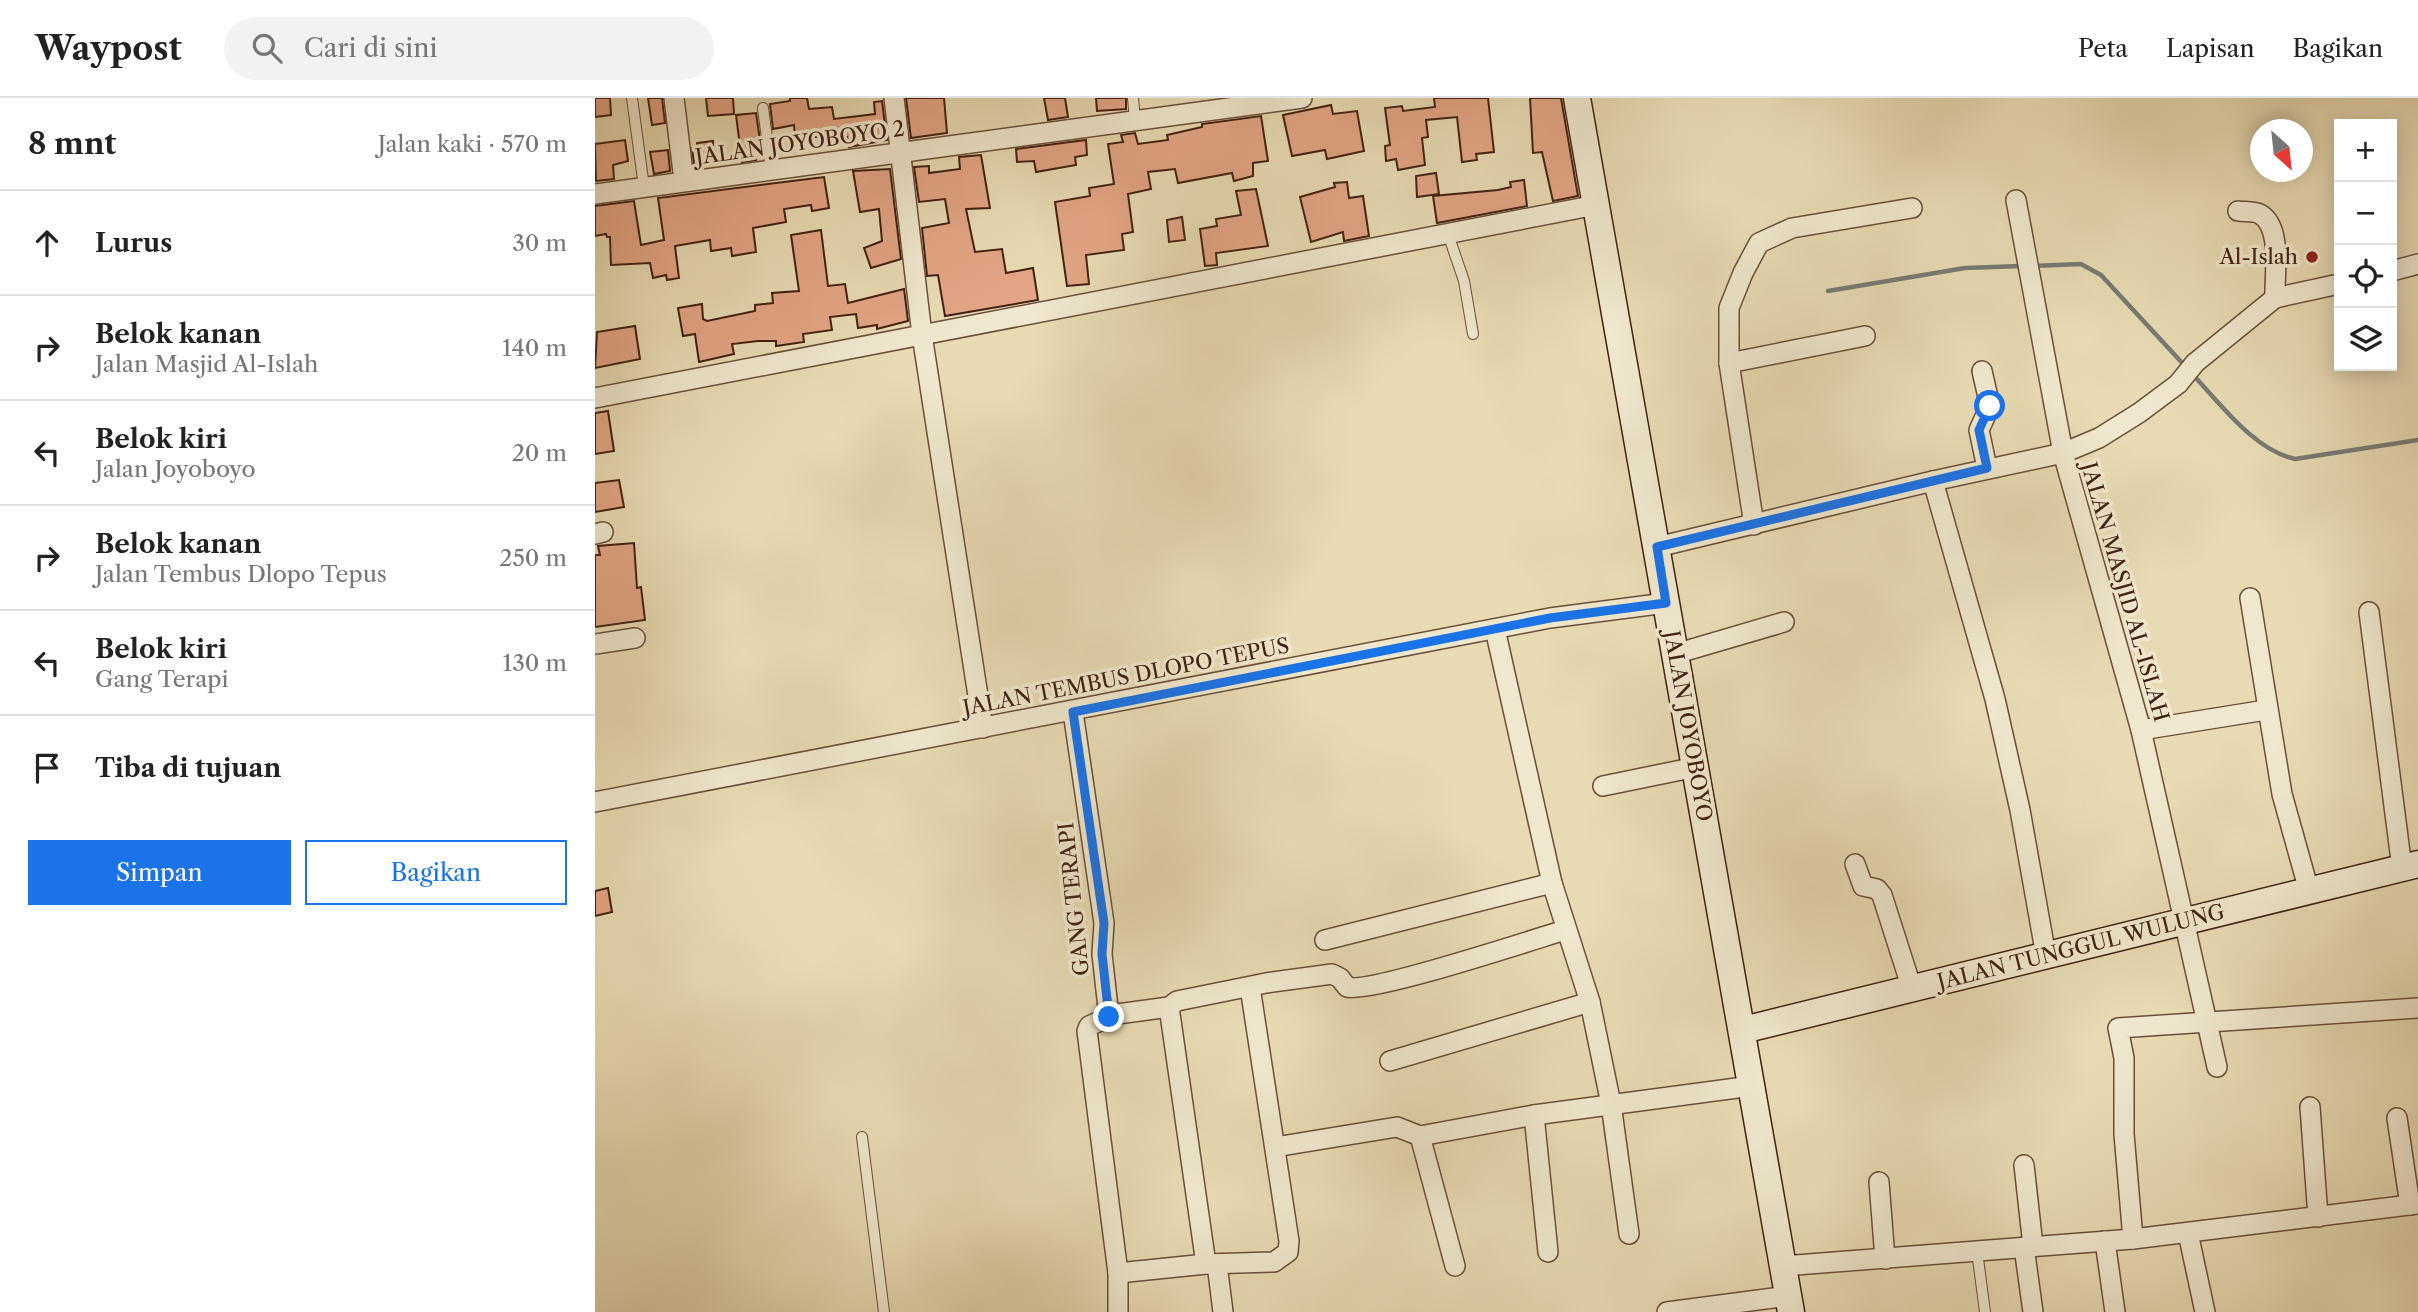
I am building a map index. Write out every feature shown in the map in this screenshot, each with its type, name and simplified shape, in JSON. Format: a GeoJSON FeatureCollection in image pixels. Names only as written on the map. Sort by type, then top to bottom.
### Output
{"type":"FeatureCollection","features":[{"type":"Feature","properties":{"kind":"main road","name":"JALAN JOYOBOYO"},"geometry":{"type":"LineString","coordinates":[[1577,98],[1790,1304]]}},
{"type":"Feature","properties":{"kind":"main road","name":"JALAN TUNGGUL WULUNG"},"geometry":{"type":"LineString","coordinates":[[1743,1030],[2410,866]]}},
{"type":"Feature","properties":{"kind":"street"},"geometry":{"type":"LineString","coordinates":[[674,98],[684,181]]}},
{"type":"Feature","properties":{"kind":"street"},"geometry":{"type":"LineString","coordinates":[[894,98],[922,335],[983,728]]}},
{"type":"Feature","properties":{"kind":"street","name":"JALAN JOYOBOYO 2"},"geometry":{"type":"LineString","coordinates":[[595,194],[1303,98]]}},
{"type":"Feature","properties":{"kind":"street"},"geometry":{"type":"LineString","coordinates":[[2016,200],[2063,453],[2099,438],[2178,384],[2195,363],[2275,298],[2334,285]]}},
{"type":"Feature","properties":{"kind":"street"},"geometry":{"type":"LineString","coordinates":[[595,398],[1596,205]]}},
{"type":"Feature","properties":{"kind":"street"},"geometry":{"type":"LineString","coordinates":[[1754,525],[1728,363],[1729,308],[1759,243],[1791,228],[1912,208]]}},
{"type":"Feature","properties":{"kind":"street"},"geometry":{"type":"LineString","coordinates":[[2238,211],[2259,214],[2269,223],[2274,238],[2275,298]]}},
{"type":"Feature","properties":{"kind":"street"},"geometry":{"type":"LineString","coordinates":[[2397,270],[2418,264]]}},
{"type":"Feature","properties":{"kind":"street"},"geometry":{"type":"LineString","coordinates":[[1728,363],[1865,336]]}},
{"type":"Feature","properties":{"kind":"street"},"geometry":{"type":"LineString","coordinates":[[1982,371],[1990,406],[1979,430],[1987,468]]}},
{"type":"Feature","properties":{"kind":"street","name":"JALAN MASJID AL-ISLAH"},"geometry":{"type":"LineString","coordinates":[[1657,547],[1987,468],[2063,453],[2141,730],[2217,1067]]}},
{"type":"Feature","properties":{"kind":"street"},"geometry":{"type":"LineString","coordinates":[[1933,481],[1995,699],[2020,810],[2046,956]]}},
{"type":"Feature","properties":{"kind":"street"},"geometry":{"type":"LineString","coordinates":[[2250,598],[2266,710],[2282,794],[2309,891]]}},
{"type":"Feature","properties":{"kind":"street","name":"JALAN TEMBUS DLOPO TEPUS"},"geometry":{"type":"LineString","coordinates":[[595,802],[1550,618],[1666,603]]}},
{"type":"Feature","properties":{"kind":"street"},"geometry":{"type":"LineString","coordinates":[[2369,611],[2410,866]]}},
{"type":"Feature","properties":{"kind":"street"},"geometry":{"type":"LineString","coordinates":[[1675,654],[1784,622]]}},
{"type":"Feature","properties":{"kind":"street"},"geometry":{"type":"LineString","coordinates":[[1495,629],[1552,883],[1590,1002],[1611,1104],[1629,1234]]}},
{"type":"Feature","properties":{"kind":"street"},"geometry":{"type":"LineString","coordinates":[[595,644],[635,638]]}},
{"type":"Feature","properties":{"kind":"street"},"geometry":{"type":"LineString","coordinates":[[2141,730],[2266,710]]}},
{"type":"Feature","properties":{"kind":"street","name":"GANG TERAPI"},"geometry":{"type":"LineString","coordinates":[[1073,712],[1103,912],[1102,954],[1110,1015]]}},
{"type":"Feature","properties":{"kind":"street"},"geometry":{"type":"LineString","coordinates":[[1603,786],[1696,766]]}},
{"type":"Feature","properties":{"kind":"street"},"geometry":{"type":"LineString","coordinates":[[1855,864],[1863,886],[1877,889],[1882,895],[1912,989]]}},
{"type":"Feature","properties":{"kind":"street"},"geometry":{"type":"LineString","coordinates":[[1325,940],[1552,883]]}},
{"type":"Feature","properties":{"kind":"street"},"geometry":{"type":"LineString","coordinates":[[1118,1312],[1118,1273],[1087,1031],[1089,1026],[1106,1021],[1110,1015],[1169,1007],[1177,1001],[1332,974],[1340,978],[1347,987],[1354,988],[1390,981],[1565,930]]}},
{"type":"Feature","properties":{"kind":"street"},"geometry":{"type":"LineString","coordinates":[[1118,1273],[1212,1264],[1274,1262],[1288,1252],[1289,1241],[1250,987]]}},
{"type":"Feature","properties":{"kind":"street"},"geometry":{"type":"LineString","coordinates":[[1390,1060],[1590,1002]]}},
{"type":"Feature","properties":{"kind":"street"},"geometry":{"type":"LineString","coordinates":[[1169,1007],[1212,1264],[1223,1312]]}},
{"type":"Feature","properties":{"kind":"street"},"geometry":{"type":"LineString","coordinates":[[2133,1238],[2124,1133],[2124,1058],[2119,1028],[2418,1008]]}},
{"type":"Feature","properties":{"kind":"street"},"geometry":{"type":"LineString","coordinates":[[1275,1147],[1397,1127],[1420,1136],[1534,1115],[1752,1086]]}},
{"type":"Feature","properties":{"kind":"street"},"geometry":{"type":"LineString","coordinates":[[2310,1107],[2318,1216]]}},
{"type":"Feature","properties":{"kind":"street"},"geometry":{"type":"LineString","coordinates":[[1534,1115],[1548,1252]]}},
{"type":"Feature","properties":{"kind":"street"},"geometry":{"type":"LineString","coordinates":[[1783,1266],[2188,1233],[2414,1205],[2397,1118]]}},
{"type":"Feature","properties":{"kind":"street"},"geometry":{"type":"LineString","coordinates":[[1420,1136],[1455,1266]]}},
{"type":"Feature","properties":{"kind":"street"},"geometry":{"type":"LineString","coordinates":[[2024,1165],[2033,1312]]}},
{"type":"Feature","properties":{"kind":"street"},"geometry":{"type":"LineString","coordinates":[[1879,1182],[1885,1259]]}},
{"type":"Feature","properties":{"kind":"street"},"geometry":{"type":"LineString","coordinates":[[2188,1233],[2205,1312]]}},
{"type":"Feature","properties":{"kind":"street"},"geometry":{"type":"LineString","coordinates":[[2105,1241],[2115,1312]]}},
{"type":"Feature","properties":{"kind":"street"},"geometry":{"type":"LineString","coordinates":[[1667,1312],[1790,1304]]}},
{"type":"Feature","properties":{"kind":"lane"},"geometry":{"type":"LineString","coordinates":[[632,98],[644,187]]}},
{"type":"Feature","properties":{"kind":"lane"},"geometry":{"type":"LineString","coordinates":[[1133,98],[1135,121]]}},
{"type":"Feature","properties":{"kind":"lane"},"geometry":{"type":"LineString","coordinates":[[763,108],[771,170]]}},
{"type":"Feature","properties":{"kind":"lane"},"geometry":{"type":"LineString","coordinates":[[1448,234],[1464,281],[1473,334]]}},
{"type":"Feature","properties":{"kind":"lane"},"geometry":{"type":"LineString","coordinates":[[862,1137],[884,1312]]}},
{"type":"Feature","properties":{"kind":"lane"},"geometry":{"type":"LineString","coordinates":[[1977,1251],[1985,1312]]}},
{"type":"Feature","properties":{"kind":"building"},"geometry":{"type":"Polygon","coordinates":[[[595,98],[610,98],[611,115],[595,117],[595,98]]]}},
{"type":"Feature","properties":{"kind":"building"},"geometry":{"type":"Polygon","coordinates":[[[648,98],[662,98],[665,123],[652,125],[648,98]]]}},
{"type":"Feature","properties":{"kind":"building"},"geometry":{"type":"Polygon","coordinates":[[[706,98],[733,98],[734,114],[708,116],[706,98]]]}},
{"type":"Feature","properties":{"kind":"building"},"geometry":{"type":"Polygon","coordinates":[[[790,98],[807,98],[809,109],[832,107],[834,119],[875,114],[874,102],[882,101],[887,140],[849,147],[847,137],[820,141],[820,137],[795,137],[794,125],[773,129],[770,104],[790,101],[790,98]]]}},
{"type":"Feature","properties":{"kind":"building"},"geometry":{"type":"Polygon","coordinates":[[[906,98],[944,98],[947,133],[911,138],[906,98]]]}},
{"type":"Feature","properties":{"kind":"building"},"geometry":{"type":"Polygon","coordinates":[[[1044,98],[1065,98],[1068,117],[1048,120],[1044,98]]]}},
{"type":"Feature","properties":{"kind":"building"},"geometry":{"type":"Polygon","coordinates":[[[1096,98],[1126,98],[1126,109],[1097,111],[1096,98]]]}},
{"type":"Feature","properties":{"kind":"building"},"geometry":{"type":"Polygon","coordinates":[[[1434,98],[1488,98],[1494,152],[1476,154],[1477,160],[1462,162],[1457,117],[1426,120],[1428,137],[1422,138],[1425,165],[1398,170],[1396,159],[1386,161],[1385,146],[1390,145],[1385,108],[1402,106],[1403,111],[1435,107],[1434,98]]]}},
{"type":"Feature","properties":{"kind":"building"},"geometry":{"type":"Polygon","coordinates":[[[1530,98],[1561,98],[1578,196],[1553,201],[1542,152],[1533,153],[1530,98]]]}},
{"type":"Feature","properties":{"kind":"building"},"geometry":{"type":"Polygon","coordinates":[[[1331,105],[1333,114],[1357,111],[1364,151],[1327,159],[1325,150],[1292,156],[1283,115],[1331,105]]]}},
{"type":"Feature","properties":{"kind":"building"},"geometry":{"type":"Polygon","coordinates":[[[756,113],[762,154],[755,155],[756,160],[742,162],[736,115],[756,113]]]}},
{"type":"Feature","properties":{"kind":"building"},"geometry":{"type":"Polygon","coordinates":[[[1261,116],[1268,161],[1253,163],[1253,176],[1234,181],[1232,173],[1178,183],[1175,169],[1148,172],[1151,189],[1128,194],[1133,232],[1122,234],[1124,250],[1086,255],[1089,284],[1067,286],[1055,202],[1090,196],[1089,188],[1114,184],[1108,144],[1123,142],[1121,135],[1135,133],[1138,144],[1168,140],[1167,135],[1202,127],[1202,124],[1261,116]]]}},
{"type":"Feature","properties":{"kind":"building"},"geometry":{"type":"Polygon","coordinates":[[[625,140],[628,161],[613,165],[614,179],[596,181],[595,144],[625,140]]]}},
{"type":"Feature","properties":{"kind":"building"},"geometry":{"type":"Polygon","coordinates":[[[1086,140],[1087,155],[1075,157],[1076,165],[1036,172],[1034,161],[1017,162],[1016,149],[1086,140]]]}},
{"type":"Feature","properties":{"kind":"building"},"geometry":{"type":"Polygon","coordinates":[[[713,141],[714,162],[694,165],[692,148],[698,148],[697,143],[713,141]]]}},
{"type":"Feature","properties":{"kind":"building"},"geometry":{"type":"Polygon","coordinates":[[[668,150],[670,171],[654,174],[650,152],[668,150]]]}},
{"type":"Feature","properties":{"kind":"building"},"geometry":{"type":"Polygon","coordinates":[[[981,155],[990,208],[966,209],[975,252],[1002,249],[1006,273],[1033,268],[1038,300],[945,316],[938,275],[927,276],[922,228],[949,223],[945,199],[919,202],[914,167],[929,166],[929,173],[960,169],[959,157],[981,155]]]}},
{"type":"Feature","properties":{"kind":"building"},"geometry":{"type":"Polygon","coordinates":[[[890,169],[901,259],[871,268],[864,248],[882,241],[879,209],[860,212],[853,171],[890,169]]]}},
{"type":"Feature","properties":{"kind":"building"},"geometry":{"type":"Polygon","coordinates":[[[1436,173],[1439,194],[1417,197],[1416,176],[1436,173]]]}},
{"type":"Feature","properties":{"kind":"building"},"geometry":{"type":"Polygon","coordinates":[[[824,177],[829,208],[812,211],[811,205],[784,209],[786,222],[753,228],[756,252],[732,256],[731,248],[711,251],[710,240],[675,246],[679,278],[667,280],[666,275],[653,278],[650,263],[611,265],[610,237],[606,234],[595,236],[595,206],[634,201],[641,245],[664,240],[658,198],[824,177]]]}},
{"type":"Feature","properties":{"kind":"building"},"geometry":{"type":"Polygon","coordinates":[[[1524,180],[1527,206],[1437,223],[1433,196],[1498,190],[1511,187],[1510,182],[1524,180]]]}},
{"type":"Feature","properties":{"kind":"building"},"geometry":{"type":"Polygon","coordinates":[[[1347,182],[1349,198],[1363,196],[1369,236],[1344,241],[1343,232],[1311,242],[1300,197],[1335,187],[1334,183],[1347,182]]]}},
{"type":"Feature","properties":{"kind":"building"},"geometry":{"type":"Polygon","coordinates":[[[1256,189],[1268,246],[1216,253],[1217,265],[1205,266],[1200,229],[1217,226],[1216,219],[1241,215],[1236,191],[1256,189]]]}},
{"type":"Feature","properties":{"kind":"building"},"geometry":{"type":"Polygon","coordinates":[[[1182,217],[1185,240],[1169,242],[1167,220],[1182,217]]]}},
{"type":"Feature","properties":{"kind":"building"},"geometry":{"type":"Polygon","coordinates":[[[821,230],[828,286],[845,284],[848,303],[904,289],[908,321],[877,329],[877,325],[858,328],[856,314],[830,317],[832,330],[803,334],[804,342],[776,346],[776,341],[732,344],[734,354],[699,362],[695,334],[683,336],[678,308],[702,304],[703,319],[707,321],[755,311],[755,305],[773,303],[772,293],[799,291],[791,235],[821,230]]]}},
{"type":"Feature","properties":{"kind":"building"},"geometry":{"type":"Polygon","coordinates":[[[635,326],[640,359],[595,368],[597,332],[635,326]]]}},
{"type":"Feature","properties":{"kind":"building"},"geometry":{"type":"Polygon","coordinates":[[[608,411],[614,451],[595,454],[595,413],[608,411]]]}},
{"type":"Feature","properties":{"kind":"building"},"geometry":{"type":"Polygon","coordinates":[[[619,480],[624,507],[595,512],[595,483],[619,480]]]}},
{"type":"Feature","properties":{"kind":"building"},"geometry":{"type":"Polygon","coordinates":[[[634,543],[637,588],[641,587],[645,620],[595,627],[595,555],[600,555],[598,546],[634,543]]]}},
{"type":"Feature","properties":{"kind":"building"},"geometry":{"type":"Polygon","coordinates":[[[608,888],[612,912],[595,916],[595,891],[608,888]]]}},
{"type":"Feature","properties":{"kind":"waterway"},"geometry":{"type":"LineString","coordinates":[[2033,266],[2081,264],[2101,275],[2185,366]]}},
{"type":"Feature","properties":{"kind":"waterway"},"geometry":{"type":"LineString","coordinates":[[1828,291],[1965,268],[2021,266]]}},
{"type":"Feature","properties":{"kind":"waterway"},"geometry":{"type":"LineString","coordinates":[[2193,375],[2252,436],[2280,454],[2295,459],[2418,440]]}},
{"type":"Feature","properties":{"kind":"place","name":"Al-Islah"},"geometry":{"type":"Point","coordinates":[2312,257]}},
{"type":"Feature","properties":{"kind":"route"},"geometry":{"type":"LineString","coordinates":[[1109,1017],[1102,954],[1104,923],[1073,712],[1550,618],[1666,603],[1657,547],[1987,468],[1979,430],[1990,406]]}}]}
